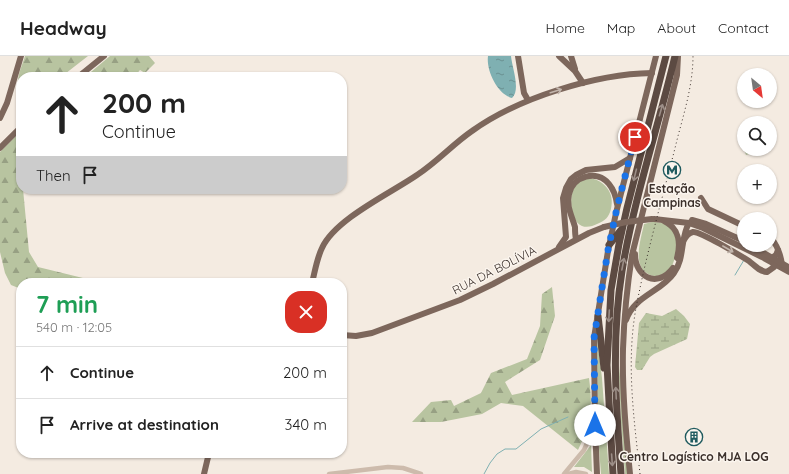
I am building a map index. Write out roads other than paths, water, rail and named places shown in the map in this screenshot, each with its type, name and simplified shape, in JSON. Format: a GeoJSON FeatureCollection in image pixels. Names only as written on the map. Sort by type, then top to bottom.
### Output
{"type":"FeatureCollection","features":[{"type":"Feature","properties":{"kind":"highway"},"geometry":{"type":"LineString","coordinates":[[613,474],[607,391],[609,309],[622,228],[666,56]]}},
{"type":"Feature","properties":{"kind":"highway"},"geometry":{"type":"LineString","coordinates":[[621,474],[615,342],[620,285],[633,218],[675,56]]}},
{"type":"Feature","properties":{"kind":"highway"},"geometry":{"type":"LineString","coordinates":[[609,245],[622,228]]}},
{"type":"Feature","properties":{"kind":"highway"},"geometry":{"type":"LineString","coordinates":[[598,316],[607,391]]}},
{"type":"Feature","properties":{"kind":"main road"},"geometry":{"type":"LineString","coordinates":[[16,72],[21,56]]}},
{"type":"Feature","properties":{"kind":"main road"},"geometry":{"type":"LineString","coordinates":[[84,72],[104,56]]}},
{"type":"Feature","properties":{"kind":"main road"},"geometry":{"type":"LineString","coordinates":[[518,56],[524,93],[528,100]]}},
{"type":"Feature","properties":{"kind":"main road"},"geometry":{"type":"LineString","coordinates":[[561,58],[568,60],[571,56],[575,71]]}},
{"type":"Feature","properties":{"kind":"main road"},"geometry":{"type":"LineString","coordinates":[[597,474],[594,347],[598,316],[609,245],[617,208],[656,56]]}},
{"type":"Feature","properties":{"kind":"main road"},"geometry":{"type":"LineString","coordinates":[[630,474],[623,368],[628,283],[635,244],[677,75],[678,56]]}},
{"type":"Feature","properties":{"kind":"main road"},"geometry":{"type":"LineString","coordinates":[[561,58],[575,71],[583,83]]}},
{"type":"Feature","properties":{"kind":"main road"},"geometry":{"type":"LineString","coordinates":[[0,118],[7,103],[16,73]]}},
{"type":"Feature","properties":{"kind":"main road"},"geometry":{"type":"LineString","coordinates":[[313,278],[322,247],[332,233],[342,223],[422,172],[470,132],[491,119],[528,100],[583,83],[608,77],[652,73]]}},
{"type":"Feature","properties":{"kind":"main road"},"geometry":{"type":"LineString","coordinates":[[0,148],[16,132]]}},
{"type":"Feature","properties":{"kind":"main road"},"geometry":{"type":"LineString","coordinates":[[555,251],[562,243],[567,232],[563,198],[571,179],[586,170],[615,167],[630,158]]}},
{"type":"Feature","properties":{"kind":"main road"},"geometry":{"type":"LineString","coordinates":[[575,240],[568,197],[572,185],[583,177],[592,175],[600,177],[606,181],[614,193],[617,208]]}},
{"type":"Feature","properties":{"kind":"main road"},"geometry":{"type":"LineString","coordinates":[[701,198],[708,209],[737,223]]}},
{"type":"Feature","properties":{"kind":"main road","name":"RUA DA BOLÍVIA"},"geometry":{"type":"LineString","coordinates":[[347,335],[356,336],[372,333],[460,300],[588,233],[604,227],[626,222],[666,217],[706,224],[737,238]]}},
{"type":"Feature","properties":{"kind":"main road","name":"RUA DA BOLÍVIA"},"geometry":{"type":"LineString","coordinates":[[653,219],[685,221],[703,228],[774,264],[789,268]]}},
{"type":"Feature","properties":{"kind":"main road"},"geometry":{"type":"LineString","coordinates":[[662,220],[671,225],[677,233]]}},
{"type":"Feature","properties":{"kind":"main road"},"geometry":{"type":"LineString","coordinates":[[635,244],[635,260],[641,272],[651,279],[662,278],[670,272],[676,262],[679,247],[677,233],[679,226],[685,221]]}},
{"type":"Feature","properties":{"kind":"main road"},"geometry":{"type":"LineString","coordinates":[[624,337],[626,320],[632,308],[670,279],[675,272],[681,259],[684,242],[685,221]]}},
{"type":"Feature","properties":{"kind":"main road"},"geometry":{"type":"LineString","coordinates":[[574,227],[588,233]]}},
{"type":"Feature","properties":{"kind":"main road"},"geometry":{"type":"LineString","coordinates":[[567,232],[575,240]]}},
{"type":"Feature","properties":{"kind":"main road"},"geometry":{"type":"LineString","coordinates":[[684,242],[686,235],[695,232],[727,248],[762,271],[767,272],[774,267],[772,258],[776,255],[778,250]]}},
{"type":"Feature","properties":{"kind":"main road"},"geometry":{"type":"LineString","coordinates":[[778,250],[782,266]]}},
{"type":"Feature","properties":{"kind":"main road","name":"RUA DA BOLÍVIA"},"geometry":{"type":"LineString","coordinates":[[762,252],[789,272]]}},
{"type":"Feature","properties":{"kind":"main road"},"geometry":{"type":"LineString","coordinates":[[204,474],[209,458]]}},
{"type":"Feature","properties":{"kind":"street"},"geometry":{"type":"LineString","coordinates":[[564,474],[584,450],[595,425]]}},
{"type":"Feature","properties":{"kind":"street"},"geometry":{"type":"LineString","coordinates":[[329,474],[388,467],[403,468],[421,474]]}},
{"type":"Feature","properties":{"kind":"street"},"geometry":{"type":"LineString","coordinates":[[568,474],[576,472],[586,474]]}},
{"type":"Feature","properties":{"kind":"water"},"geometry":{"type":"Polygon","coordinates":[[[488,56],[511,56],[516,84],[515,94],[512,98],[507,96],[497,87],[489,68],[488,56]]]}},
{"type":"Feature","properties":{"kind":"waterway"},"geometry":{"type":"LineString","coordinates":[[735,275],[744,260]]}},
{"type":"Feature","properties":{"kind":"waterway"},"geometry":{"type":"LineString","coordinates":[[484,474],[497,454],[505,449],[516,449],[541,429],[568,417]]}},
{"type":"Feature","properties":{"kind":"railway"},"geometry":{"type":"LineString","coordinates":[[640,474],[632,391],[631,370],[633,329],[645,265],[688,96],[692,76],[693,56]]}},
{"type":"Feature","properties":{"kind":"place","name":"Estação Campinas"},"geometry":{"type":"Point","coordinates":[672,170]}},
{"type":"Feature","properties":{"kind":"place","name":"Centro Logístico MJA LOG"},"geometry":{"type":"Point","coordinates":[694,437]}}]}
